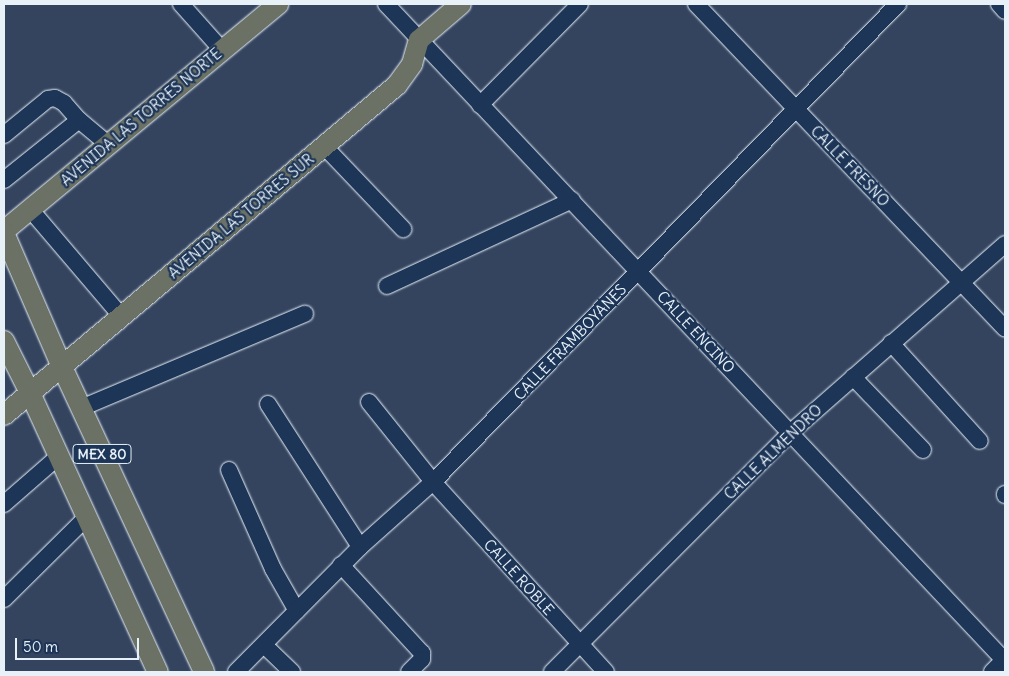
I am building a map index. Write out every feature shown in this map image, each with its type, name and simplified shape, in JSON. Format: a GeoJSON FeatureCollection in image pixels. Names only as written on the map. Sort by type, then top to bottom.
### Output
{"type":"FeatureCollection","features":[{"type":"Feature","properties":{"kind":"main road","name":"AVENIDA LAS TORRES NORTE"},"geometry":{"type":"LineString","coordinates":[[4,232],[278,4]]}},
{"type":"Feature","properties":{"kind":"main road"},"geometry":{"type":"LineString","coordinates":[[420,40],[461,4]]}},
{"type":"Feature","properties":{"kind":"main road","name":"AVENIDA LAS TORRES SUR"},"geometry":{"type":"LineString","coordinates":[[4,415],[397,85],[412,64],[420,40]]}},
{"type":"Feature","properties":{"kind":"main road","name":"MEX 80"},"geometry":{"type":"LineString","coordinates":[[4,232],[62,367],[204,672]]}},
{"type":"Feature","properties":{"kind":"main road","name":"MEX 80"},"geometry":{"type":"LineString","coordinates":[[4,341],[30,393],[158,672]]}},
{"type":"Feature","properties":{"kind":"street"},"geometry":{"type":"LineString","coordinates":[[181,4],[222,50]]}},
{"type":"Feature","properties":{"kind":"street","name":"CALLE ENCINO"},"geometry":{"type":"LineString","coordinates":[[386,4],[1005,660]]}},
{"type":"Feature","properties":{"kind":"street"},"geometry":{"type":"LineString","coordinates":[[480,105],[580,4]]}},
{"type":"Feature","properties":{"kind":"street","name":"CALLE FRESNO"},"geometry":{"type":"LineString","coordinates":[[696,4],[1005,328]]}},
{"type":"Feature","properties":{"kind":"street","name":"CALLE FRAMBOYANES"},"geometry":{"type":"LineString","coordinates":[[236,672],[360,547],[433,482],[898,4]]}},
{"type":"Feature","properties":{"kind":"street"},"geometry":{"type":"LineString","coordinates":[[999,4],[1005,10]]}},
{"type":"Feature","properties":{"kind":"street"},"geometry":{"type":"LineString","coordinates":[[4,135],[48,99],[55,98],[64,103],[80,120],[108,144]]}},
{"type":"Feature","properties":{"kind":"street"},"geometry":{"type":"LineString","coordinates":[[4,180],[80,120]]}},
{"type":"Feature","properties":{"kind":"street"},"geometry":{"type":"LineString","coordinates":[[324,146],[403,228]]}},
{"type":"Feature","properties":{"kind":"street"},"geometry":{"type":"LineString","coordinates":[[387,286],[572,200]]}},
{"type":"Feature","properties":{"kind":"street"},"geometry":{"type":"LineString","coordinates":[[30,209],[122,317]]}},
{"type":"Feature","properties":{"kind":"street","name":"CALLE ALMENDRO"},"geometry":{"type":"LineString","coordinates":[[552,672],[790,433],[1005,244]]}},
{"type":"Feature","properties":{"kind":"street"},"geometry":{"type":"LineString","coordinates":[[81,408],[305,314]]}},
{"type":"Feature","properties":{"kind":"street"},"geometry":{"type":"LineString","coordinates":[[891,343],[980,441]]}},
{"type":"Feature","properties":{"kind":"street"},"geometry":{"type":"LineString","coordinates":[[853,377],[923,450]]}},
{"type":"Feature","properties":{"kind":"street","name":"CALLE ROBLE"},"geometry":{"type":"LineString","coordinates":[[369,402],[433,482],[606,672]]}},
{"type":"Feature","properties":{"kind":"street"},"geometry":{"type":"LineString","coordinates":[[268,404],[360,547]]}},
{"type":"Feature","properties":{"kind":"street"},"geometry":{"type":"LineString","coordinates":[[4,504],[59,456]]}},
{"type":"Feature","properties":{"kind":"street"},"geometry":{"type":"LineString","coordinates":[[229,470],[273,569],[297,611]]}},
{"type":"Feature","properties":{"kind":"street"},"geometry":{"type":"LineString","coordinates":[[4,599],[87,517]]}},
{"type":"Feature","properties":{"kind":"street"},"geometry":{"type":"LineString","coordinates":[[342,565],[422,653],[422,660],[410,672]]}},
{"type":"Feature","properties":{"kind":"street"},"geometry":{"type":"LineString","coordinates":[[264,644],[292,672]]}},
{"type":"Feature","properties":{"kind":"street"},"geometry":{"type":"LineString","coordinates":[[992,672],[1005,660]]}}]}
